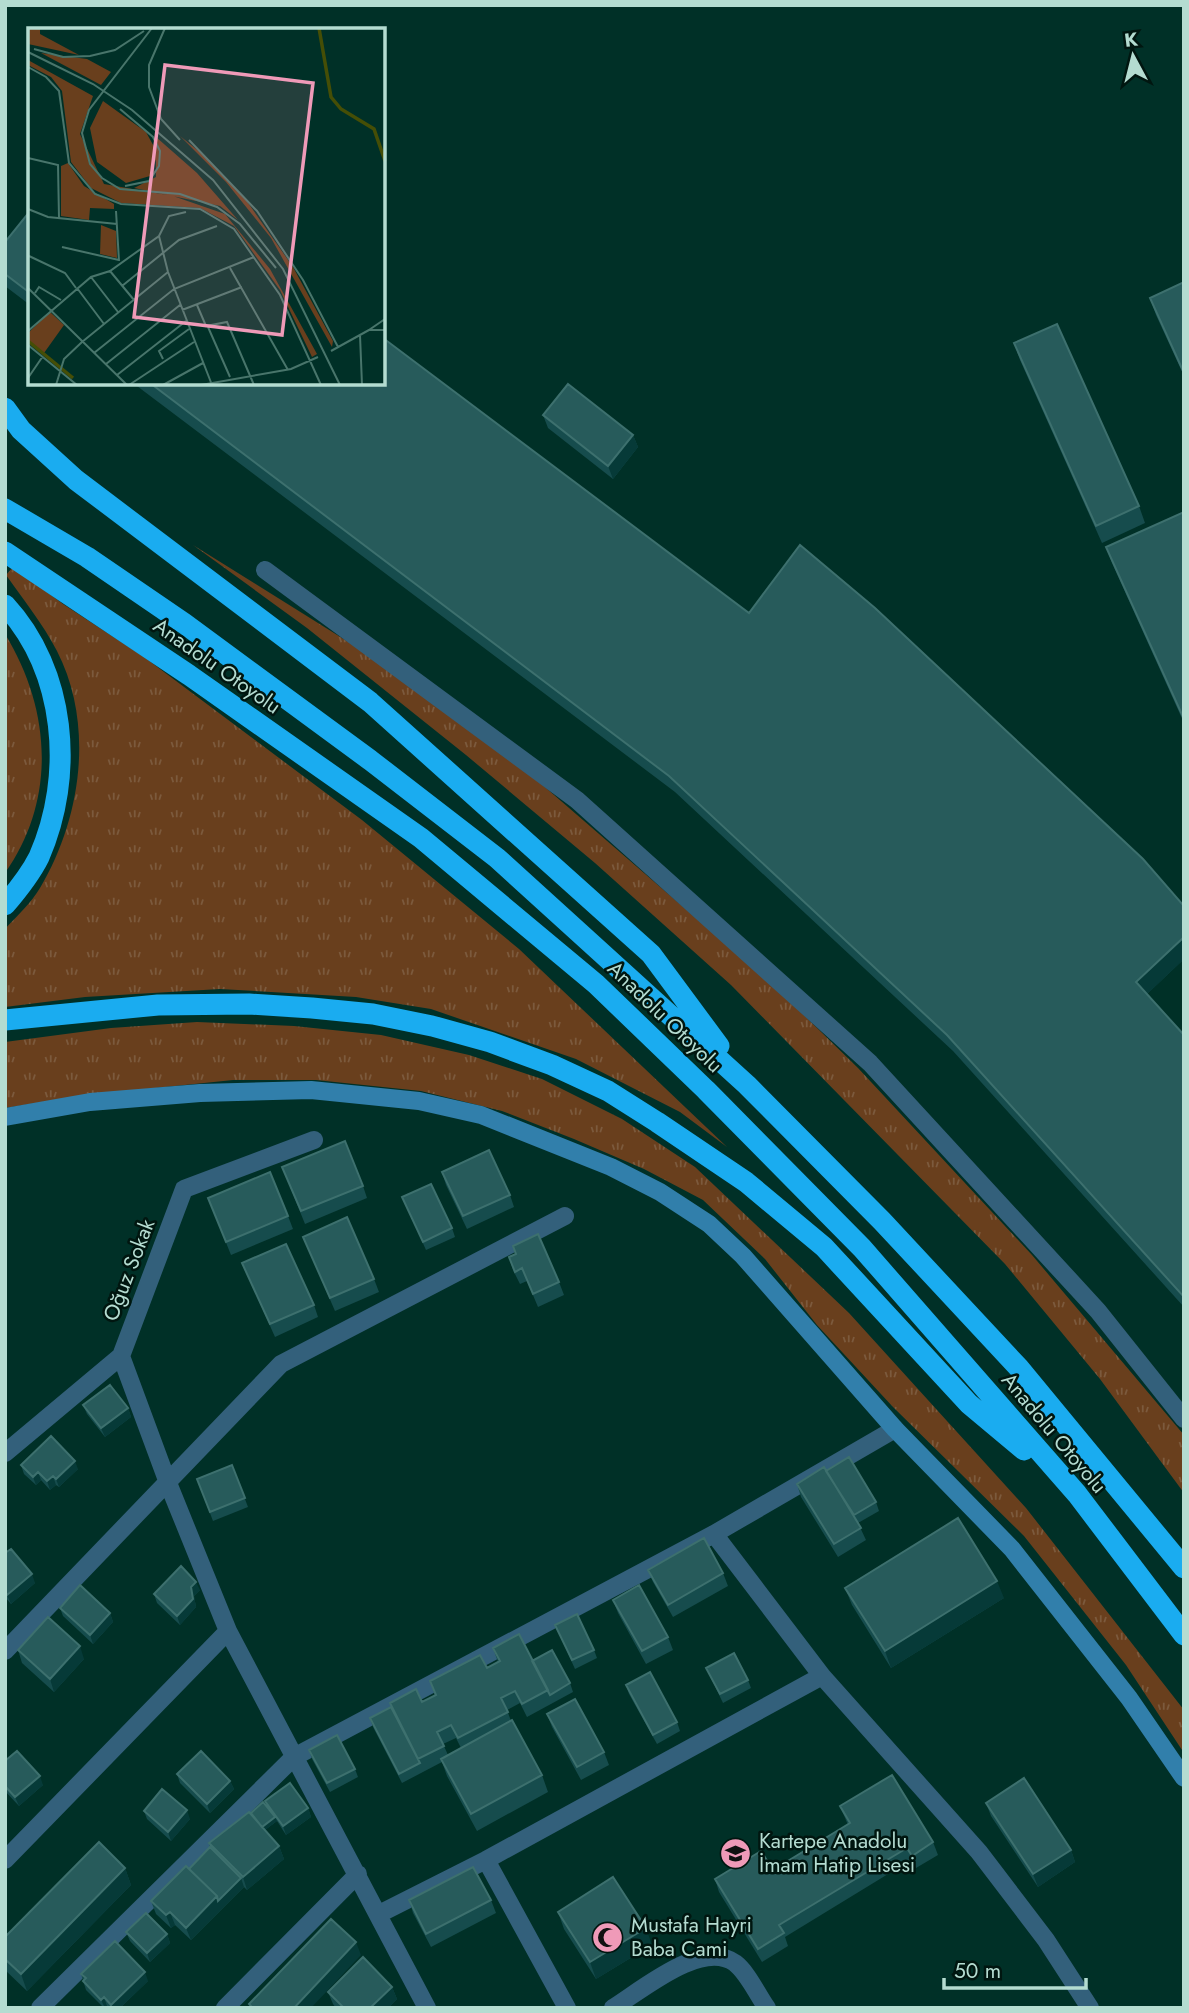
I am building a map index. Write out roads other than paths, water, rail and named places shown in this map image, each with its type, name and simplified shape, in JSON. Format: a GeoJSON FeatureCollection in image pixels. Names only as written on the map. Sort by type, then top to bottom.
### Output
{"type":"FeatureCollection","features":[{"type":"Feature","properties":{"kind":"highway"},"geometry":{"type":"LineString","coordinates":[[5,408],[21,430],[76,480],[370,702],[651,954],[747,1085]]}},
{"type":"Feature","properties":{"kind":"highway","name":"Anadolu Otoyolu"},"geometry":{"type":"LineString","coordinates":[[5,509],[87,556],[185,624],[486,850],[747,1085],[882,1221],[1019,1368],[1184,1567]]}},
{"type":"Feature","properties":{"kind":"highway","name":"Anadolu Otoyolu"},"geometry":{"type":"LineString","coordinates":[[5,552],[189,675],[421,838],[596,984],[706,1090],[862,1248],[1077,1494],[1184,1635]]}},
{"type":"Feature","properties":{"kind":"highway"},"geometry":{"type":"LineString","coordinates":[[5,605],[17,617],[36,648],[51,686],[59,729],[60,766],[57,804],[38,858],[5,905]]}},
{"type":"Feature","properties":{"kind":"highway"},"geometry":{"type":"LineString","coordinates":[[5,1020],[158,1006],[249,1004],[312,1008],[373,1014],[432,1026],[490,1042],[552,1065],[608,1091],[746,1182],[824,1247],[969,1404],[1077,1494]]}},
{"type":"Feature","properties":{"kind":"street"},"geometry":{"type":"LineString","coordinates":[[265,570],[577,800],[870,1063],[1098,1311],[1184,1419]]}},
{"type":"Feature","properties":{"kind":"street"},"geometry":{"type":"LineString","coordinates":[[5,1117],[90,1102],[200,1093],[311,1090],[419,1101],[481,1115],[611,1167],[660,1192],[709,1224],[743,1256],[895,1429],[1012,1549],[1129,1698],[1184,1778]]}},
{"type":"Feature","properties":{"kind":"street","name":"Oğuz Sokak"},"geometry":{"type":"LineString","coordinates":[[5,1453],[121,1356],[184,1189],[314,1140]]}},
{"type":"Feature","properties":{"kind":"street"},"geometry":{"type":"LineString","coordinates":[[5,1651],[281,1364],[565,1216]]}},
{"type":"Feature","properties":{"kind":"street"},"geometry":{"type":"LineString","coordinates":[[121,1356],[168,1483],[228,1630],[379,1914],[418,2003]]}},
{"type":"Feature","properties":{"kind":"street"},"geometry":{"type":"LineString","coordinates":[[40,2008],[294,1757],[713,1534],[895,1429]]}},
{"type":"Feature","properties":{"kind":"street"},"geometry":{"type":"LineString","coordinates":[[713,1534],[822,1676],[979,1852],[1046,1940],[1090,2008]]}},
{"type":"Feature","properties":{"kind":"street"},"geometry":{"type":"LineString","coordinates":[[5,1860],[228,1630]]}},
{"type":"Feature","properties":{"kind":"street"},"geometry":{"type":"LineString","coordinates":[[379,1914],[486,1860],[822,1676]]}},
{"type":"Feature","properties":{"kind":"street"},"geometry":{"type":"LineString","coordinates":[[486,1860],[567,2008]]}},
{"type":"Feature","properties":{"kind":"street"},"geometry":{"type":"LineString","coordinates":[[225,2008],[358,1874]]}},
{"type":"Feature","properties":{"kind":"street"},"geometry":{"type":"LineString","coordinates":[[613,2008],[681,1965],[713,1955],[723,1957],[741,1968],[767,2008]]}},
{"type":"Feature","properties":{"kind":"place","name":"Kartepe Anadolu İmam Hatip Lisesi"},"geometry":{"type":"Point","coordinates":[736,1853]}},
{"type":"Feature","properties":{"kind":"place","name":"Mustafa Hayri Baba Cami"},"geometry":{"type":"Point","coordinates":[608,1937]}}]}
